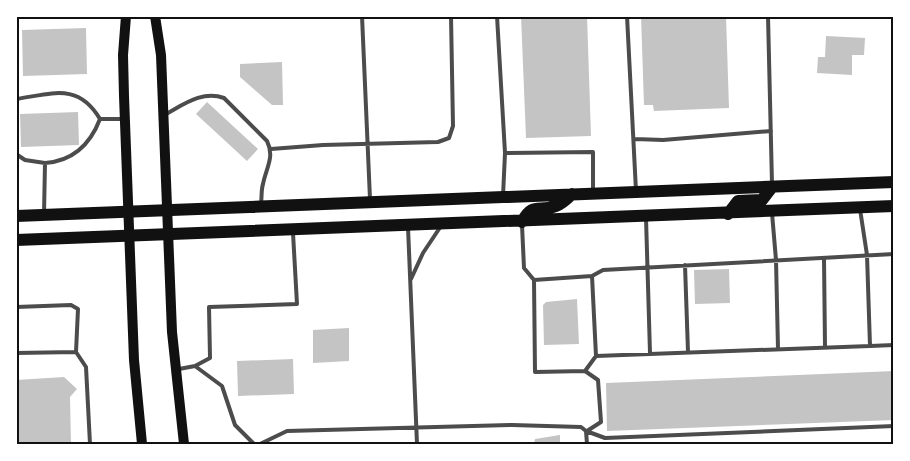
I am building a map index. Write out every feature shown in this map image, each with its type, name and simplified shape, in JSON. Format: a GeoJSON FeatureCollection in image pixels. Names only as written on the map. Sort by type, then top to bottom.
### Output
{"type":"FeatureCollection","features":[{"type":"Feature","properties":{"kind":"main road"},"geometry":{"type":"LineString","coordinates":[[126,16],[123,55],[125,119],[135,360],[142,444]]}},
{"type":"Feature","properties":{"kind":"main road"},"geometry":{"type":"LineString","coordinates":[[155,16],[161,55],[174,369],[184,444]]}},
{"type":"Feature","properties":{"kind":"main road"},"geometry":{"type":"LineString","coordinates":[[16,216],[894,182]]}},
{"type":"Feature","properties":{"kind":"main road"},"geometry":{"type":"LineString","coordinates":[[728,214],[738,201],[762,200],[772,187]]}},
{"type":"Feature","properties":{"kind":"main road"},"geometry":{"type":"LineString","coordinates":[[522,222],[527,213],[536,207],[556,207],[572,194]]}},
{"type":"Feature","properties":{"kind":"main road"},"geometry":{"type":"LineString","coordinates":[[16,240],[894,206]]}},
{"type":"Feature","properties":{"kind":"lane"},"geometry":{"type":"LineString","coordinates":[[362,16],[370,202]]}},
{"type":"Feature","properties":{"kind":"lane"},"geometry":{"type":"LineString","coordinates":[[271,149],[438,142],[449,138],[453,126],[451,16]]}},
{"type":"Feature","properties":{"kind":"lane"},"geometry":{"type":"LineString","coordinates":[[497,16],[505,153],[503,196]]}},
{"type":"Feature","properties":{"kind":"lane"},"geometry":{"type":"LineString","coordinates":[[627,16],[636,192]]}},
{"type":"Feature","properties":{"kind":"lane"},"geometry":{"type":"LineString","coordinates":[[768,16],[772,187]]}},
{"type":"Feature","properties":{"kind":"lane"},"geometry":{"type":"LineString","coordinates":[[16,99],[68,93],[79,96],[91,105],[100,119]]}},
{"type":"Feature","properties":{"kind":"lane"},"geometry":{"type":"LineString","coordinates":[[164,116],[202,96],[215,95],[224,98],[267,141],[271,149],[271,159],[262,184],[261,207]]}},
{"type":"Feature","properties":{"kind":"lane"},"geometry":{"type":"LineString","coordinates":[[100,119],[125,119]]}},
{"type":"Feature","properties":{"kind":"lane"},"geometry":{"type":"LineString","coordinates":[[16,154],[25,160],[45,163],[56,162],[78,153],[93,136],[100,119]]}},
{"type":"Feature","properties":{"kind":"lane"},"geometry":{"type":"LineString","coordinates":[[634,139],[663,140],[771,131]]}},
{"type":"Feature","properties":{"kind":"lane"},"geometry":{"type":"LineString","coordinates":[[505,153],[593,152],[592,194]]}},
{"type":"Feature","properties":{"kind":"lane"},"geometry":{"type":"LineString","coordinates":[[44,215],[45,163]]}},
{"type":"Feature","properties":{"kind":"lane"},"geometry":{"type":"LineString","coordinates":[[859,208],[867,255],[870,346]]}},
{"type":"Feature","properties":{"kind":"lane"},"geometry":{"type":"LineString","coordinates":[[772,212],[776,260],[778,349]]}},
{"type":"Feature","properties":{"kind":"lane"},"geometry":{"type":"LineString","coordinates":[[646,217],[650,353]]}},
{"type":"Feature","properties":{"kind":"lane"},"geometry":{"type":"LineString","coordinates":[[522,222],[524,268],[534,280],[535,372],[585,371],[598,380],[601,423],[586,431]]}},
{"type":"Feature","properties":{"kind":"lane"},"geometry":{"type":"LineString","coordinates":[[410,279],[442,225]]}},
{"type":"Feature","properties":{"kind":"lane"},"geometry":{"type":"LineString","coordinates":[[408,226],[417,444]]}},
{"type":"Feature","properties":{"kind":"lane"},"geometry":{"type":"LineString","coordinates":[[174,369],[195,366],[210,358],[209,307],[297,304],[292,231]]}},
{"type":"Feature","properties":{"kind":"lane"},"geometry":{"type":"LineString","coordinates":[[534,280],[592,276],[603,270],[894,254]]}},
{"type":"Feature","properties":{"kind":"lane"},"geometry":{"type":"LineString","coordinates":[[824,258],[825,347]]}},
{"type":"Feature","properties":{"kind":"lane"},"geometry":{"type":"LineString","coordinates":[[685,266],[687,352]]}},
{"type":"Feature","properties":{"kind":"lane"},"geometry":{"type":"LineString","coordinates":[[585,371],[596,356],[592,276]]}},
{"type":"Feature","properties":{"kind":"lane"},"geometry":{"type":"LineString","coordinates":[[16,307],[71,305],[78,309],[76,352],[86,367],[90,444]]}},
{"type":"Feature","properties":{"kind":"lane"},"geometry":{"type":"LineString","coordinates":[[596,356],[894,345]]}},
{"type":"Feature","properties":{"kind":"lane"},"geometry":{"type":"LineString","coordinates":[[16,353],[76,352]]}},
{"type":"Feature","properties":{"kind":"lane"},"geometry":{"type":"LineString","coordinates":[[195,366],[222,386],[235,425],[254,444]]}},
{"type":"Feature","properties":{"kind":"lane"},"geometry":{"type":"LineString","coordinates":[[260,444],[287,431],[512,425],[580,427],[605,438],[894,426]]}},
{"type":"Feature","properties":{"kind":"lane"},"geometry":{"type":"LineString","coordinates":[[586,431],[587,444]]}},
{"type":"Feature","properties":{"kind":"building"},"geometry":{"type":"Polygon","coordinates":[[[521,16],[587,16],[591,136],[526,138],[521,16]]]}},
{"type":"Feature","properties":{"kind":"building"},"geometry":{"type":"Polygon","coordinates":[[[641,16],[726,16],[729,108],[654,111],[653,105],[644,105],[641,16]]]}},
{"type":"Feature","properties":{"kind":"building"},"geometry":{"type":"Polygon","coordinates":[[[86,28],[87,74],[23,76],[22,30],[86,28]]]}},
{"type":"Feature","properties":{"kind":"building"},"geometry":{"type":"Polygon","coordinates":[[[826,36],[865,38],[864,55],[852,55],[852,75],[817,73],[818,57],[825,57],[826,36]]]}},
{"type":"Feature","properties":{"kind":"building"},"geometry":{"type":"Polygon","coordinates":[[[282,62],[283,105],[272,105],[240,77],[240,64],[282,62]]]}},
{"type":"Feature","properties":{"kind":"building"},"geometry":{"type":"Polygon","coordinates":[[[207,102],[258,149],[247,161],[196,114],[207,102]]]}},
{"type":"Feature","properties":{"kind":"building"},"geometry":{"type":"Polygon","coordinates":[[[78,112],[79,145],[21,147],[20,114],[78,112]]]}},
{"type":"Feature","properties":{"kind":"building"},"geometry":{"type":"Polygon","coordinates":[[[729,269],[730,303],[695,304],[694,270],[729,269]]]}},
{"type":"Feature","properties":{"kind":"building"},"geometry":{"type":"Polygon","coordinates":[[[577,299],[579,344],[544,345],[543,305],[546,302],[577,299]]]}},
{"type":"Feature","properties":{"kind":"building"},"geometry":{"type":"Polygon","coordinates":[[[349,328],[349,361],[313,363],[313,330],[349,328]]]}},
{"type":"Feature","properties":{"kind":"building"},"geometry":{"type":"Polygon","coordinates":[[[293,359],[294,394],[238,396],[237,361],[293,359]]]}},
{"type":"Feature","properties":{"kind":"building"},"geometry":{"type":"Polygon","coordinates":[[[894,371],[894,420],[607,431],[606,383],[894,371]]]}},
{"type":"Feature","properties":{"kind":"building"},"geometry":{"type":"Polygon","coordinates":[[[64,377],[77,389],[70,397],[71,444],[16,444],[16,380],[64,377]]]}},
{"type":"Feature","properties":{"kind":"building"},"geometry":{"type":"Polygon","coordinates":[[[560,435],[560,444],[534,444],[535,439],[560,435]]]}}]}
